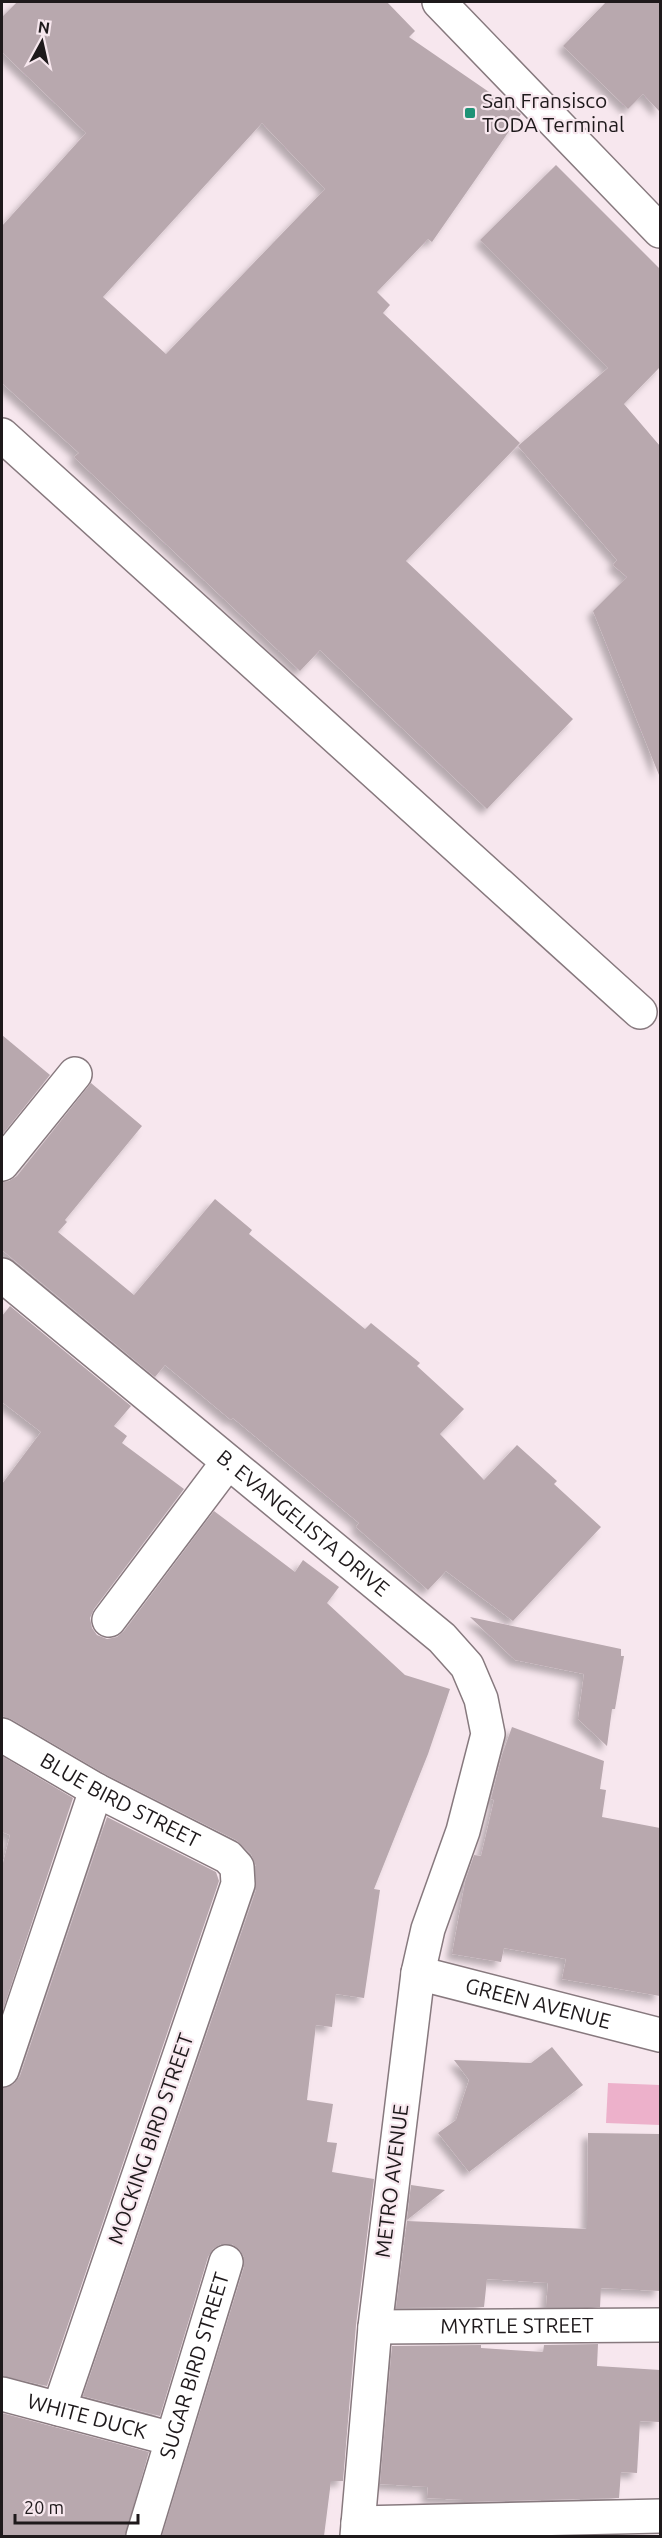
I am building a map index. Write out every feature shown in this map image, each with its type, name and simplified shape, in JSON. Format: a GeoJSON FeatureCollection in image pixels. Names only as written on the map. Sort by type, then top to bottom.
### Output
{"type":"FeatureCollection","features":[{"type":"Feature","properties":{"kind":"street"},"geometry":{"type":"LineString","coordinates":[[439,2],[660,231]]}},
{"type":"Feature","properties":{"kind":"street"},"geometry":{"type":"LineString","coordinates":[[2,435],[640,1012]]}},
{"type":"Feature","properties":{"kind":"street"},"geometry":{"type":"LineString","coordinates":[[2,1164],[75,1074]]}},
{"type":"Feature","properties":{"kind":"street","name":"B. EVANGELISTA DRIVE"},"geometry":{"type":"LineString","coordinates":[[2,1275],[442,1638],[467,1666],[481,1699],[488,1734],[463,1831]]}},
{"type":"Feature","properties":{"kind":"street"},"geometry":{"type":"LineString","coordinates":[[109,1620],[228,1462]]}},
{"type":"Feature","properties":{"kind":"street","name":"BLUE BIRD STREET"},"geometry":{"type":"LineString","coordinates":[[2,1735],[96,1790],[228,1857],[237,1867]]}},
{"type":"Feature","properties":{"kind":"street"},"geometry":{"type":"LineString","coordinates":[[2,2070],[96,1790]]}},
{"type":"Feature","properties":{"kind":"street","name":"METRO AVENUE"},"geometry":{"type":"LineString","coordinates":[[358,2530],[375,2327],[418,1973],[428,1929],[463,1831]]}},
{"type":"Feature","properties":{"kind":"street","name":"MOCKING BIRD STREET"},"geometry":{"type":"LineString","coordinates":[[59,2409],[238,1884],[237,1867]]}},
{"type":"Feature","properties":{"kind":"street","name":"GREEN AVENUE"},"geometry":{"type":"LineString","coordinates":[[418,1973],[660,2035]]}},
{"type":"Feature","properties":{"kind":"street","name":"SUGAR BIRD STREET"},"geometry":{"type":"LineString","coordinates":[[143,2536],[226,2262]]}},
{"type":"Feature","properties":{"kind":"street","name":"MYRTLE STREET"},"geometry":{"type":"LineString","coordinates":[[375,2327],[660,2325]]}},
{"type":"Feature","properties":{"kind":"street","name":"WHITE DUCK"},"geometry":{"type":"LineString","coordinates":[[2,2394],[172,2439]]}},
{"type":"Feature","properties":{"kind":"street"},"geometry":{"type":"LineString","coordinates":[[358,2530],[660,2516]]}},
{"type":"Feature","properties":{"kind":"shaded area"},"geometry":{"type":"Polygon","coordinates":[[[608,2083],[660,2085],[660,2125],[606,2123],[608,2083]]]}},
{"type":"Feature","properties":{"kind":"building"},"geometry":{"type":"Polygon","coordinates":[[[17,2],[387,2],[415,31],[409,37],[521,114],[432,242],[428,239],[377,292],[390,305],[383,313],[520,443],[406,561],[573,719],[487,809],[320,650],[300,671],[74,457],[79,453],[2,383],[2,226],[86,133],[2,52],[2,17],[17,2]],[[262,123],[103,297],[166,354],[325,189],[262,123]]]}},
{"type":"Feature","properties":{"kind":"building"},"geometry":{"type":"Polygon","coordinates":[[[606,2],[660,2],[660,112],[643,94],[628,109],[563,46],[606,2]]]}},
{"type":"Feature","properties":{"kind":"building"},"geometry":{"type":"Polygon","coordinates":[[[556,165],[660,269],[660,367],[624,404],[660,446],[659,775],[593,611],[627,577],[613,565],[617,560],[518,446],[608,368],[480,240],[556,165]]]}},
{"type":"Feature","properties":{"kind":"building"},"geometry":{"type":"Polygon","coordinates":[[[2,1035],[50,1075],[2,1135],[2,1035]]]}},
{"type":"Feature","properties":{"kind":"building"},"geometry":{"type":"Polygon","coordinates":[[[91,1083],[142,1126],[65,1220],[67,1222],[58,1232],[134,1295],[215,1199],[252,1230],[249,1234],[365,1329],[371,1323],[420,1363],[417,1366],[464,1409],[440,1434],[484,1480],[517,1445],[557,1481],[554,1484],[601,1527],[513,1621],[446,1571],[428,1590],[356,1527],[359,1523],[233,1418],[231,1420],[165,1365],[155,1377],[2,1250],[2,1182],[17,1176],[91,1083]]]}},
{"type":"Feature","properties":{"kind":"building"},"geometry":{"type":"Polygon","coordinates":[[[10,1306],[131,1406],[114,1426],[127,1436],[122,1443],[184,1489],[94,1609],[90,1618],[92,1628],[97,1635],[107,1639],[117,1637],[124,1631],[214,1511],[295,1572],[303,1560],[339,1587],[327,1603],[405,1675],[450,1689],[428,1754],[374,1889],[380,1890],[364,1998],[336,1994],[332,2027],[316,2025],[307,2100],[333,2104],[327,2142],[337,2143],[332,2172],[374,2179],[356,2325],[343,2481],[331,2481],[324,2536],[162,2536],[244,2267],[244,2257],[232,2244],[221,2244],[213,2249],[208,2257],[160,2416],[83,2396],[256,1890],[256,1866],[251,1854],[236,1840],[105,1774],[11,1719],[2,1716],[2,1484],[41,1432],[2,1402],[2,1316],[10,1306]]]}},
{"type":"Feature","properties":{"kind":"building"},"geometry":{"type":"Polygon","coordinates":[[[470,1617],[621,1649],[621,1656],[624,1656],[615,1709],[612,1709],[607,1746],[578,1719],[584,1674],[515,1660],[470,1617]]]}},
{"type":"Feature","properties":{"kind":"building"},"geometry":{"type":"Polygon","coordinates":[[[512,1727],[604,1761],[600,1789],[606,1790],[602,1817],[660,1828],[660,1996],[562,1979],[566,1959],[504,1948],[501,1962],[452,1954],[465,1882],[474,1855],[481,1856],[494,1800],[491,1799],[512,1727]]]}},
{"type":"Feature","properties":{"kind":"building"},"geometry":{"type":"Polygon","coordinates":[[[2,1756],[73,1798],[2,2013],[2,1867],[10,1835],[2,1832],[2,1756]]]}},
{"type":"Feature","properties":{"kind":"building"},"geometry":{"type":"Polygon","coordinates":[[[107,1817],[216,1872],[219,1881],[47,2386],[2,2376],[2,2088],[14,2084],[20,2076],[107,1817]]]}},
{"type":"Feature","properties":{"kind":"building"},"geometry":{"type":"Polygon","coordinates":[[[552,2047],[583,2085],[469,2172],[438,2133],[456,2120],[469,2080],[454,2060],[531,2063],[552,2047]]]}},
{"type":"Feature","properties":{"kind":"building"},"geometry":{"type":"Polygon","coordinates":[[[588,2133],[660,2134],[660,2291],[601,2288],[600,2307],[546,2307],[548,2283],[487,2279],[484,2307],[396,2308],[407,2221],[587,2229],[588,2133]]]}},
{"type":"Feature","properties":{"kind":"building"},"geometry":{"type":"Polygon","coordinates":[[[411,2185],[445,2190],[407,2220],[411,2185]]]}},
{"type":"Feature","properties":{"kind":"building"},"geometry":{"type":"Polygon","coordinates":[[[598,2344],[597,2366],[660,2370],[659,2422],[640,2421],[637,2473],[621,2472],[619,2498],[464,2502],[464,2500],[427,2498],[428,2487],[380,2484],[392,2346],[481,2345],[481,2348],[543,2352],[544,2345],[598,2344]]]}},
{"type":"Feature","properties":{"kind":"building"},"geometry":{"type":"Polygon","coordinates":[[[2,2413],[149,2452],[125,2536],[2,2536],[2,2413]]]}},
{"type":"Feature","properties":{"kind":"place","name":"San Fransisco TODA Terminal"},"geometry":{"type":"Point","coordinates":[470,113]}}]}
